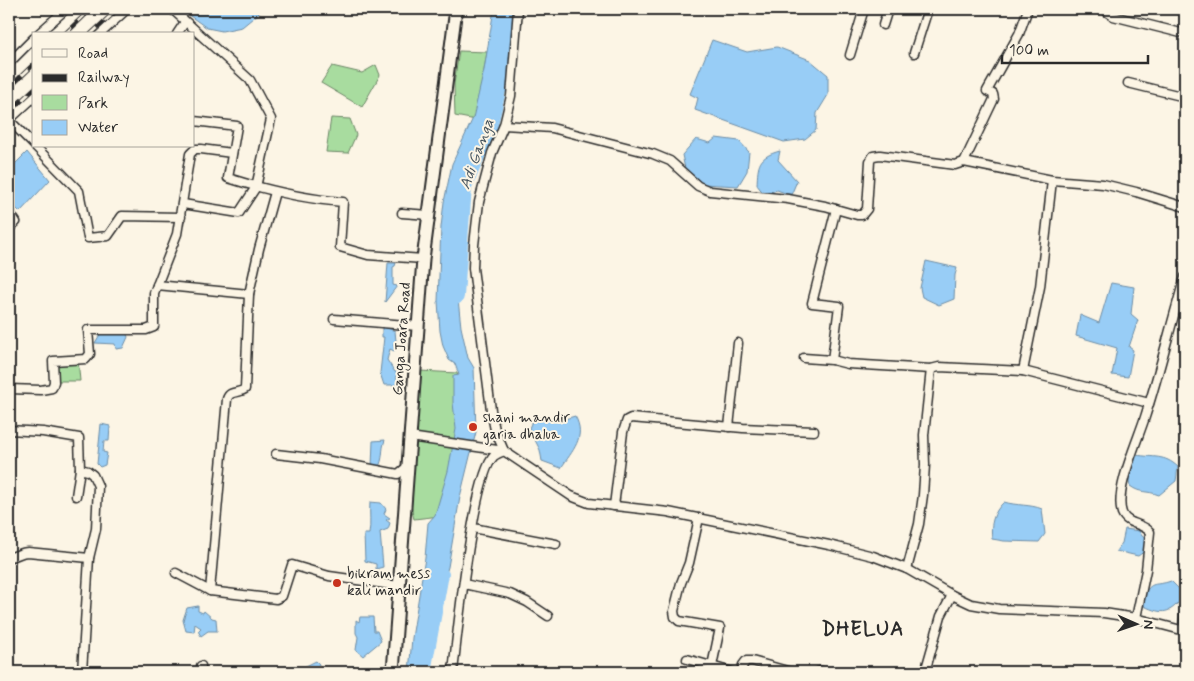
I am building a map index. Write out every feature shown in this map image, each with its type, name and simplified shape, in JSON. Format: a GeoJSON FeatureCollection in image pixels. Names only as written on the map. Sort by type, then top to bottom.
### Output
{"type":"FeatureCollection","features":[{"type":"Feature","properties":{"kind":"main road","name":"Ganga Joara Road"},"geometry":{"type":"LineString","coordinates":[[393,672],[423,259],[452,9]]}},
{"type":"Feature","properties":{"kind":"street"},"geometry":{"type":"LineString","coordinates":[[40,32],[66,9]]}},
{"type":"Feature","properties":{"kind":"street"},"geometry":{"type":"LineString","coordinates":[[102,32],[127,9]]}},
{"type":"Feature","properties":{"kind":"street"},"geometry":{"type":"LineString","coordinates":[[172,9],[250,80],[271,119],[256,187],[240,213],[183,204]]}},
{"type":"Feature","properties":{"kind":"street"},"geometry":{"type":"LineString","coordinates":[[504,451],[494,430],[473,268],[474,238],[479,202],[492,153],[504,124],[511,96],[518,9]]}},
{"type":"Feature","properties":{"kind":"street"},"geometry":{"type":"LineString","coordinates":[[850,55],[864,9]]}},
{"type":"Feature","properties":{"kind":"street"},"geometry":{"type":"LineString","coordinates":[[883,25],[888,9]]}},
{"type":"Feature","properties":{"kind":"street"},"geometry":{"type":"LineString","coordinates":[[914,52],[928,9]]}},
{"type":"Feature","properties":{"kind":"street"},"geometry":{"type":"LineString","coordinates":[[964,162],[994,100],[993,94],[987,90],[1019,34],[1028,9]]}},
{"type":"Feature","properties":{"kind":"street"},"geometry":{"type":"LineString","coordinates":[[1106,9],[1112,16],[1185,34]]}},
{"type":"Feature","properties":{"kind":"street"},"geometry":{"type":"LineString","coordinates":[[178,32],[185,22]]}},
{"type":"Feature","properties":{"kind":"street"},"geometry":{"type":"LineString","coordinates":[[9,61],[32,40]]}},
{"type":"Feature","properties":{"kind":"street"},"geometry":{"type":"LineString","coordinates":[[1128,83],[1185,97]]}},
{"type":"Feature","properties":{"kind":"street"},"geometry":{"type":"LineString","coordinates":[[32,98],[9,120],[32,142]]}},
{"type":"Feature","properties":{"kind":"street"},"geometry":{"type":"LineString","coordinates":[[195,121],[237,126],[228,178],[275,192],[342,202],[340,247],[368,255],[423,259]]}},
{"type":"Feature","properties":{"kind":"street"},"geometry":{"type":"LineString","coordinates":[[504,124],[552,128],[653,154],[670,161],[698,186],[710,191],[788,199],[857,216],[862,215],[867,209],[870,161],[873,156],[880,155],[955,165],[964,162],[1052,180],[1103,184],[1185,207]]}},
{"type":"Feature","properties":{"kind":"street"},"geometry":{"type":"LineString","coordinates":[[38,148],[79,191],[88,238],[108,236],[122,216],[181,217]]}},
{"type":"Feature","properties":{"kind":"street"},"geometry":{"type":"LineString","coordinates":[[9,389],[41,390],[52,388],[54,382],[53,362],[86,359],[90,354],[88,330],[146,330],[154,327],[152,304],[154,293],[177,234],[190,154],[194,149],[232,153]]}},
{"type":"Feature","properties":{"kind":"street"},"geometry":{"type":"LineString","coordinates":[[1023,371],[1040,287],[1052,180]]}},
{"type":"Feature","properties":{"kind":"street"},"geometry":{"type":"LineString","coordinates":[[210,591],[226,399],[232,392],[241,392],[245,389],[249,294],[275,192]]}},
{"type":"Feature","properties":{"kind":"street"},"geometry":{"type":"LineString","coordinates":[[832,360],[839,306],[812,303],[836,210]]}},
{"type":"Feature","properties":{"kind":"street"},"geometry":{"type":"LineString","coordinates":[[9,212],[16,222],[9,228]]}},
{"type":"Feature","properties":{"kind":"street"},"geometry":{"type":"LineString","coordinates":[[402,213],[429,215]]}},
{"type":"Feature","properties":{"kind":"street"},"geometry":{"type":"LineString","coordinates":[[1136,618],[1146,570],[1150,532],[1148,529],[1129,521],[1123,516],[1121,508],[1123,482],[1149,403],[1185,277]]}},
{"type":"Feature","properties":{"kind":"street"},"geometry":{"type":"LineString","coordinates":[[157,285],[249,294]]}},
{"type":"Feature","properties":{"kind":"street"},"geometry":{"type":"LineString","coordinates":[[334,319],[418,326]]}},
{"type":"Feature","properties":{"kind":"street"},"geometry":{"type":"LineString","coordinates":[[729,427],[738,343]]}},
{"type":"Feature","properties":{"kind":"street"},"geometry":{"type":"LineString","coordinates":[[804,358],[832,360],[848,364],[931,369],[939,367],[1023,371],[1149,403]]}},
{"type":"Feature","properties":{"kind":"street"},"geometry":{"type":"LineString","coordinates":[[907,569],[919,524],[923,495],[925,426],[931,369]]}},
{"type":"Feature","properties":{"kind":"street"},"geometry":{"type":"LineString","coordinates":[[614,506],[623,432],[627,420],[631,418],[729,427],[814,431]]}},
{"type":"Feature","properties":{"kind":"street"},"geometry":{"type":"LineString","coordinates":[[9,430],[43,432],[80,438],[80,469],[76,496]]}},
{"type":"Feature","properties":{"kind":"street"},"geometry":{"type":"LineString","coordinates":[[410,437],[504,451],[571,496],[589,503],[638,508],[699,518],[873,556],[907,569],[971,604],[1000,608],[1095,613],[1136,618],[1184,631],[1185,610]]}},
{"type":"Feature","properties":{"kind":"street"},"geometry":{"type":"LineString","coordinates":[[453,672],[464,584],[484,476],[494,457],[504,451]]}},
{"type":"Feature","properties":{"kind":"street"},"geometry":{"type":"LineString","coordinates":[[276,454],[320,458],[398,474],[408,466]]}},
{"type":"Feature","properties":{"kind":"street"},"geometry":{"type":"LineString","coordinates":[[80,469],[93,474],[98,486],[96,529],[88,558],[82,672]]}},
{"type":"Feature","properties":{"kind":"street"},"geometry":{"type":"LineString","coordinates":[[699,518],[689,563],[681,583],[674,617],[678,621],[720,628],[712,666]]}},
{"type":"Feature","properties":{"kind":"street"},"geometry":{"type":"LineString","coordinates":[[473,528],[556,544]]}},
{"type":"Feature","properties":{"kind":"street"},"geometry":{"type":"LineString","coordinates":[[9,557],[14,557],[20,552],[28,552],[88,558]]}},
{"type":"Feature","properties":{"kind":"street"},"geometry":{"type":"LineString","coordinates":[[176,573],[210,591],[276,599],[282,596],[292,565],[329,576],[399,586]]}},
{"type":"Feature","properties":{"kind":"street"},"geometry":{"type":"LineString","coordinates":[[464,584],[510,594],[548,616]]}},
{"type":"Feature","properties":{"kind":"street"},"geometry":{"type":"LineString","coordinates":[[924,672],[941,616],[952,595]]}},
{"type":"Feature","properties":{"kind":"street"},"geometry":{"type":"LineString","coordinates":[[687,659],[732,672]]}},
{"type":"Feature","properties":{"kind":"street"},"geometry":{"type":"LineString","coordinates":[[741,672],[743,665],[746,662],[752,661],[791,672]]}},
{"type":"Feature","properties":{"kind":"green space"},"geometry":{"type":"Polygon","coordinates":[[[459,51],[487,52],[476,120],[455,116],[454,84],[459,51]]]}},
{"type":"Feature","properties":{"kind":"green space"},"geometry":{"type":"Polygon","coordinates":[[[376,65],[380,75],[362,107],[321,83],[332,66],[362,73],[376,65]]]}},
{"type":"Feature","properties":{"kind":"green space"},"geometry":{"type":"Polygon","coordinates":[[[331,118],[350,119],[356,135],[348,153],[326,152],[331,118]]]}},
{"type":"Feature","properties":{"kind":"green space"},"geometry":{"type":"Polygon","coordinates":[[[58,357],[78,359],[80,381],[55,381],[54,362],[58,357]]]}},
{"type":"Feature","properties":{"kind":"green space"},"geometry":{"type":"Polygon","coordinates":[[[420,371],[457,373],[465,413],[440,516],[414,519],[410,504],[420,371]]]}},
{"type":"Feature","properties":{"kind":"water"},"geometry":{"type":"Polygon","coordinates":[[[185,9],[264,9],[242,27],[222,31],[207,28],[190,16],[185,9]]]}},
{"type":"Feature","properties":{"kind":"water"},"geometry":{"type":"Polygon","coordinates":[[[494,9],[503,9],[500,69],[483,133],[463,193],[456,231],[455,271],[461,327],[468,358],[474,368],[476,432],[460,497],[448,567],[437,602],[430,642],[429,672],[409,672],[428,523],[435,515],[448,471],[456,429],[453,403],[453,376],[459,375],[455,364],[449,360],[443,346],[438,301],[444,202],[452,164],[473,118],[484,70],[494,9]]]}},
{"type":"Feature","properties":{"kind":"water"},"geometry":{"type":"Polygon","coordinates":[[[712,40],[747,52],[777,47],[810,60],[828,75],[828,95],[817,113],[816,130],[805,139],[784,142],[695,110],[698,98],[690,94],[712,40]]]}},
{"type":"Feature","properties":{"kind":"water"},"geometry":{"type":"Polygon","coordinates":[[[716,138],[739,141],[749,152],[747,171],[738,186],[703,184],[686,173],[682,155],[696,139],[710,143],[716,138]]]}},
{"type":"Feature","properties":{"kind":"water"},"geometry":{"type":"Polygon","coordinates":[[[780,151],[778,160],[797,181],[791,195],[777,190],[764,194],[757,185],[759,167],[763,159],[780,151]]]}},
{"type":"Feature","properties":{"kind":"water"},"geometry":{"type":"Polygon","coordinates":[[[27,152],[50,180],[20,212],[9,201],[9,170],[27,152]]]}},
{"type":"Feature","properties":{"kind":"water"},"geometry":{"type":"Polygon","coordinates":[[[926,261],[957,268],[954,299],[939,305],[922,297],[920,288],[926,261]]]}},
{"type":"Feature","properties":{"kind":"water"},"geometry":{"type":"Polygon","coordinates":[[[388,263],[396,263],[393,267],[393,285],[397,286],[385,302],[388,263]]]}},
{"type":"Feature","properties":{"kind":"water"},"geometry":{"type":"Polygon","coordinates":[[[1111,283],[1134,287],[1131,314],[1138,320],[1129,347],[1133,350],[1128,377],[1112,375],[1117,348],[1076,336],[1080,315],[1099,323],[1111,283]]]}},
{"type":"Feature","properties":{"kind":"water"},"geometry":{"type":"Polygon","coordinates":[[[382,326],[395,331],[396,341],[393,344],[395,349],[394,351],[390,349],[387,360],[395,372],[402,372],[403,374],[396,376],[398,382],[403,382],[397,385],[384,385],[380,373],[384,337],[382,337],[382,326]]]}},
{"type":"Feature","properties":{"kind":"water"},"geometry":{"type":"Polygon","coordinates":[[[102,331],[126,332],[128,337],[123,348],[116,349],[115,344],[95,343],[102,331]]]}},
{"type":"Feature","properties":{"kind":"water"},"geometry":{"type":"Polygon","coordinates":[[[575,416],[579,437],[577,444],[561,468],[542,461],[540,450],[529,428],[534,417],[558,421],[575,416]]]}},
{"type":"Feature","properties":{"kind":"water"},"geometry":{"type":"Polygon","coordinates":[[[101,424],[110,426],[109,441],[104,441],[103,452],[107,453],[105,465],[100,467],[97,464],[101,424]]]}},
{"type":"Feature","properties":{"kind":"water"},"geometry":{"type":"Polygon","coordinates":[[[385,440],[380,465],[378,468],[372,466],[373,441],[385,440]]]}},
{"type":"Feature","properties":{"kind":"water"},"geometry":{"type":"Polygon","coordinates":[[[1136,455],[1158,457],[1173,463],[1178,467],[1176,481],[1159,495],[1137,490],[1130,486],[1127,474],[1136,455]]]}},
{"type":"Feature","properties":{"kind":"water"},"geometry":{"type":"Polygon","coordinates":[[[370,502],[381,503],[386,509],[384,514],[390,518],[386,520],[390,523],[388,529],[380,532],[383,567],[376,569],[376,564],[365,561],[364,534],[369,534],[370,502]]]}},
{"type":"Feature","properties":{"kind":"water"},"geometry":{"type":"Polygon","coordinates":[[[1004,502],[1042,509],[1045,534],[1039,542],[992,539],[993,519],[997,510],[1004,502]]]}},
{"type":"Feature","properties":{"kind":"water"},"geometry":{"type":"Polygon","coordinates":[[[1125,529],[1139,531],[1146,539],[1145,551],[1138,556],[1116,551],[1122,543],[1125,529]]]}},
{"type":"Feature","properties":{"kind":"water"},"geometry":{"type":"Polygon","coordinates":[[[1171,581],[1180,590],[1183,597],[1174,607],[1161,612],[1144,606],[1142,597],[1149,588],[1154,584],[1171,581]]]}},
{"type":"Feature","properties":{"kind":"water"},"geometry":{"type":"Polygon","coordinates":[[[198,606],[198,611],[203,613],[204,611],[216,619],[217,631],[208,631],[201,636],[198,631],[201,628],[195,624],[194,632],[186,631],[183,620],[187,608],[198,606]]]}},
{"type":"Feature","properties":{"kind":"water"},"geometry":{"type":"Polygon","coordinates":[[[360,617],[373,617],[374,631],[377,631],[381,641],[363,656],[356,650],[358,637],[356,633],[356,620],[359,622],[360,617]]]}},
{"type":"Feature","properties":{"kind":"water"},"geometry":{"type":"Polygon","coordinates":[[[316,661],[319,664],[317,672],[294,672],[316,661]]]}},
{"type":"Feature","properties":{"kind":"waterway","name":"Adi Ganga"},"geometry":{"type":"LineString","coordinates":[[455,296],[463,186],[488,128],[505,57],[504,9]]}},
{"type":"Feature","properties":{"kind":"waterway"},"geometry":{"type":"LineString","coordinates":[[426,672],[444,574]]}},
{"type":"Feature","properties":{"kind":"railway"},"geometry":{"type":"LineString","coordinates":[[67,32],[91,9]]}},
{"type":"Feature","properties":{"kind":"railway"},"geometry":{"type":"LineString","coordinates":[[93,32],[118,9]]}},
{"type":"Feature","properties":{"kind":"railway"},"geometry":{"type":"LineString","coordinates":[[9,88],[32,66]]}},
{"type":"Feature","properties":{"kind":"railway"},"geometry":{"type":"LineString","coordinates":[[9,112],[32,91]]}},
{"type":"Feature","properties":{"kind":"place","name":"shani mandir garia dhalua"},"geometry":{"type":"Point","coordinates":[473,427]}},
{"type":"Feature","properties":{"kind":"place","name":"bikram mess kali mandir"},"geometry":{"type":"Point","coordinates":[337,583]}},
{"type":"Feature","properties":{"kind":"district","name":"DHELUA"},"geometry":{"type":"Point","coordinates":[863,629]}}]}
